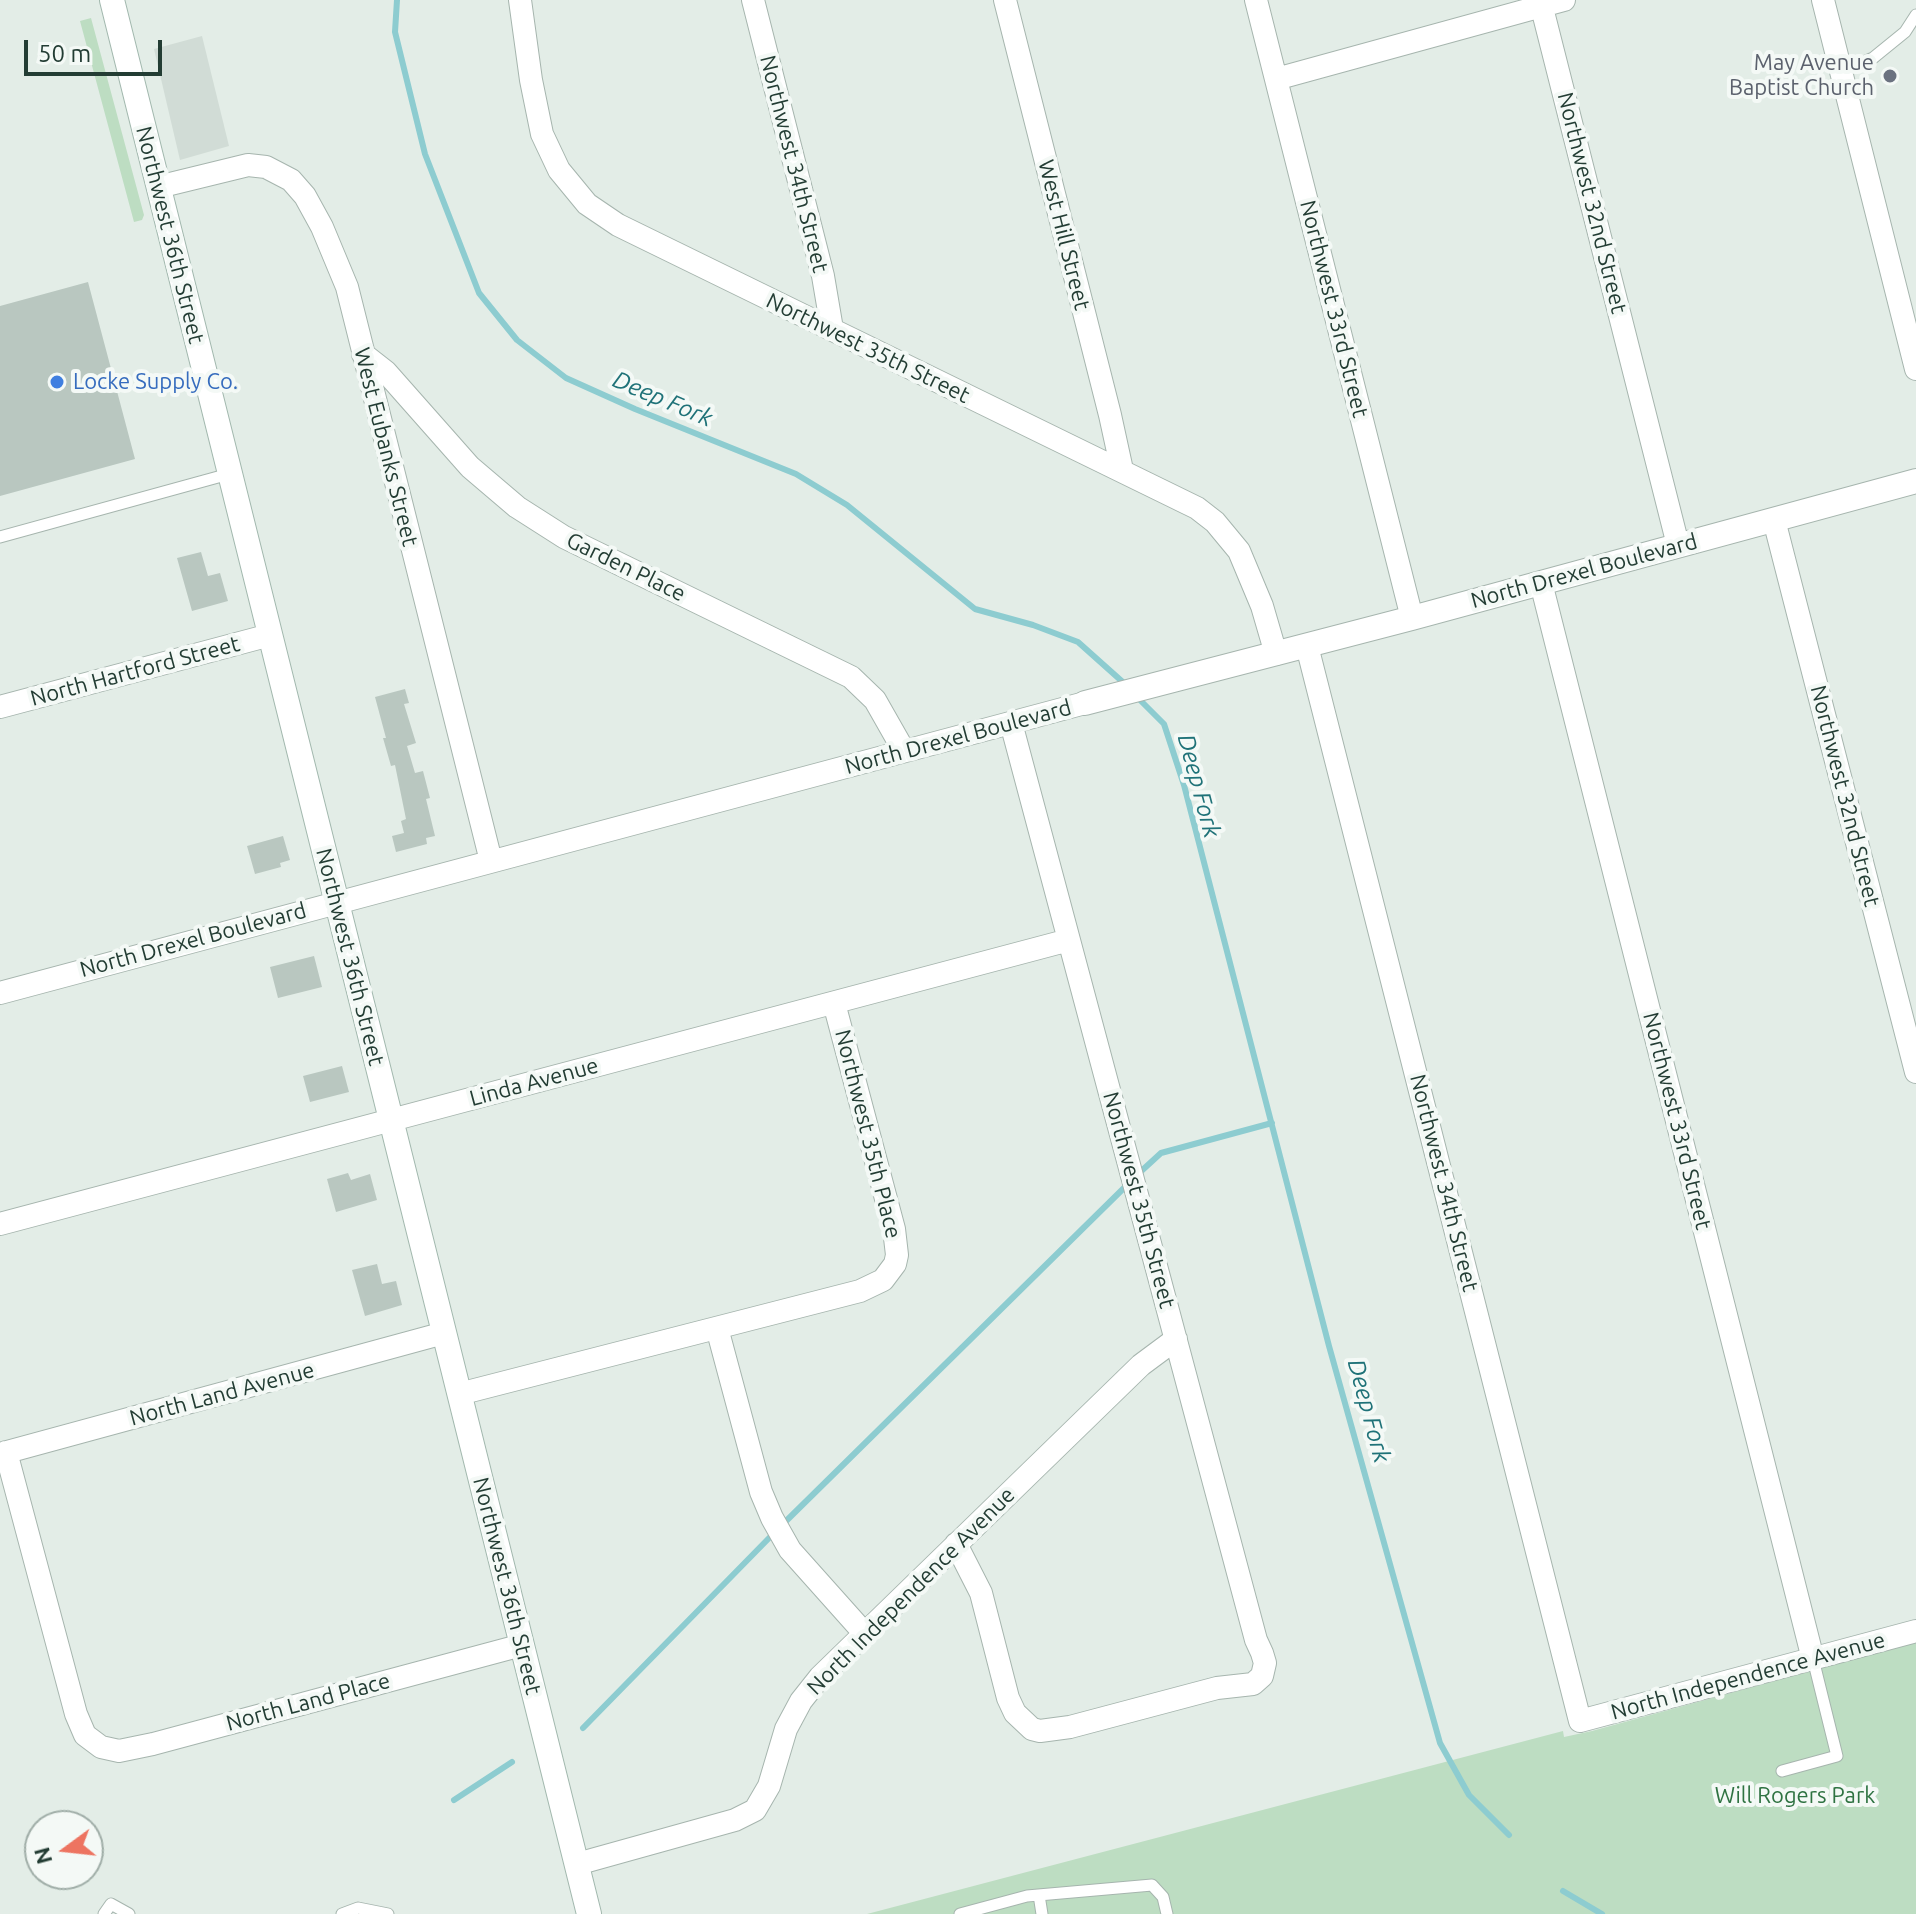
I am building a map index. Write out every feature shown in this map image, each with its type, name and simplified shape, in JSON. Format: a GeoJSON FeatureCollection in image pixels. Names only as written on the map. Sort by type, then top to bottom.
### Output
{"type":"FeatureCollection","features":[{"type":"Feature","properties":{"kind":"main road","name":"Northwest 36th Street"},"geometry":{"type":"LineString","coordinates":[[112,0],[589,1914]]}},
{"type":"Feature","properties":{"kind":"main road","name":"North Drexel Boulevard"},"geometry":{"type":"LineString","coordinates":[[1085,703],[1916,481]]}},
{"type":"Feature","properties":{"kind":"street","name":"Northwest 35th Street"},"geometry":{"type":"LineString","coordinates":[[520,0],[542,134],[559,170],[575,191],[601,215],[1197,508],[1227,534],[1239,551],[1252,577],[1276,654]]}},
{"type":"Feature","properties":{"kind":"street","name":"Northwest 34th Street"},"geometry":{"type":"LineString","coordinates":[[753,0],[823,276],[832,329]]}},
{"type":"Feature","properties":{"kind":"street","name":"West Hill Street"},"geometry":{"type":"LineString","coordinates":[[1005,0],[1122,470]]}},
{"type":"Feature","properties":{"kind":"street","name":"Northwest 33rd Street"},"geometry":{"type":"LineString","coordinates":[[1256,0],[1412,618]]}},
{"type":"Feature","properties":{"kind":"street"},"geometry":{"type":"LineString","coordinates":[[1276,79],[1541,3],[1564,0]]}},
{"type":"Feature","properties":{"kind":"street"},"geometry":{"type":"LineString","coordinates":[[1823,0],[1916,369]]}},
{"type":"Feature","properties":{"kind":"street","name":"Northwest 32nd Street"},"geometry":{"type":"LineString","coordinates":[[1541,3],[1678,545]]}},
{"type":"Feature","properties":{"kind":"street","name":"West Eubanks Street"},"geometry":{"type":"LineString","coordinates":[[158,187],[248,165],[266,167],[291,180],[305,196],[336,255],[347,287],[491,861]]}},
{"type":"Feature","properties":{"kind":"street","name":"Garden Place"},"geometry":{"type":"LineString","coordinates":[[363,354],[386,372],[470,467],[517,507],[564,537],[851,677],[875,700],[904,751]]}},
{"type":"Feature","properties":{"kind":"street","name":"Northwest 32nd Street"},"geometry":{"type":"LineString","coordinates":[[1774,520],[1916,1072]]}},
{"type":"Feature","properties":{"kind":"street","name":"Northwest 33rd Street"},"geometry":{"type":"LineString","coordinates":[[1541,583],[1813,1659]]}},
{"type":"Feature","properties":{"kind":"street","name":"North Hartford Street"},"geometry":{"type":"LineString","coordinates":[[0,707],[270,635]]}},
{"type":"Feature","properties":{"kind":"street","name":"Northwest 34th Street"},"geometry":{"type":"LineString","coordinates":[[1307,646],[1580,1721]]}},
{"type":"Feature","properties":{"kind":"street","name":"North Drexel Boulevard"},"geometry":{"type":"LineString","coordinates":[[0,993],[1085,703]]}},
{"type":"Feature","properties":{"kind":"street","name":"Northwest 35th Street"},"geometry":{"type":"LineString","coordinates":[[956,1544],[981,1593],[1008,1698],[1023,1724],[1032,1729],[1040,1731],[1070,1727],[1217,1688],[1253,1684],[1262,1676],[1265,1663],[1256,1640],[1011,723]]}},
{"type":"Feature","properties":{"kind":"street","name":"Linda Avenue"},"geometry":{"type":"LineString","coordinates":[[0,1224],[1069,940]]}},
{"type":"Feature","properties":{"kind":"street","name":"Northwest 35th Place"},"geometry":{"type":"LineString","coordinates":[[717,1328],[875,1286],[895,1264],[894,1229],[834,1003]]}},
{"type":"Feature","properties":{"kind":"street"},"geometry":{"type":"LineString","coordinates":[[459,1394],[717,1328],[761,1492],[772,1518],[788,1546],[865,1634]]}},
{"type":"Feature","properties":{"kind":"street","name":"North Land Avenue"},"geometry":{"type":"LineString","coordinates":[[3,1453],[444,1333]]}},
{"type":"Feature","properties":{"kind":"street","name":"North Independence Avenue"},"geometry":{"type":"LineString","coordinates":[[577,1864],[735,1820],[755,1810],[769,1786],[786,1729],[801,1701],[820,1677],[1141,1365],[1176,1339]]}},
{"type":"Feature","properties":{"kind":"street","name":"North Land Place"},"geometry":{"type":"LineString","coordinates":[[3,1453],[76,1714],[85,1735],[94,1744],[119,1751],[133,1748],[522,1645]]}},
{"type":"Feature","properties":{"kind":"street","name":"North Independence Avenue"},"geometry":{"type":"LineString","coordinates":[[1580,1721],[1916,1631]]}},
{"type":"Feature","properties":{"kind":"lane"},"geometry":{"type":"LineString","coordinates":[[1841,72],[1873,58],[1905,32],[1916,15]]}},
{"type":"Feature","properties":{"kind":"lane"},"geometry":{"type":"LineString","coordinates":[[0,537],[229,474]]}},
{"type":"Feature","properties":{"kind":"lane"},"geometry":{"type":"LineString","coordinates":[[1782,1771],[1837,1756],[1813,1659]]}},
{"type":"Feature","properties":{"kind":"lane"},"geometry":{"type":"LineString","coordinates":[[960,1914],[1039,1895],[1152,1885],[1163,1897],[1167,1914]]}},
{"type":"Feature","properties":{"kind":"lane"},"geometry":{"type":"LineString","coordinates":[[1039,1895],[1042,1914]]}},
{"type":"Feature","properties":{"kind":"lane"},"geometry":{"type":"LineString","coordinates":[[104,1914],[111,1904],[129,1914]]}},
{"type":"Feature","properties":{"kind":"lane"},"geometry":{"type":"LineString","coordinates":[[342,1914],[358,1908],[388,1914]]}},
{"type":"Feature","properties":{"kind":"shaded area"},"geometry":{"type":"Polygon","coordinates":[[[202,36],[229,146],[180,160],[154,49],[202,36]]]}},
{"type":"Feature","properties":{"kind":"green space"},"geometry":{"type":"Polygon","coordinates":[[[91,18],[144,215],[142,220],[134,222],[80,21],[91,18]]]}},
{"type":"Feature","properties":{"kind":"green space","name":"Will Rogers Park"},"geometry":{"type":"Polygon","coordinates":[[[1916,1642],[1916,1914],[867,1914],[1563,1731],[1564,1737],[1592,1731],[1916,1642]]]}},
{"type":"Feature","properties":{"kind":"building","name":"Locke Supply Co."},"geometry":{"type":"Polygon","coordinates":[[[88,282],[135,459],[0,496],[0,306],[88,282]]]}},
{"type":"Feature","properties":{"kind":"building"},"geometry":{"type":"Polygon","coordinates":[[[201,552],[208,576],[220,573],[228,601],[192,611],[177,558],[201,552]]]}},
{"type":"Feature","properties":{"kind":"building"},"geometry":{"type":"Polygon","coordinates":[[[405,689],[409,703],[404,704],[416,743],[407,746],[415,773],[423,771],[435,836],[426,838],[427,844],[396,852],[392,836],[404,833],[401,821],[406,819],[395,765],[391,766],[375,697],[405,689]]]}},
{"type":"Feature","properties":{"kind":"building"},"geometry":{"type":"Polygon","coordinates":[[[283,836],[290,860],[280,863],[281,867],[255,874],[247,846],[283,836]]]}},
{"type":"Feature","properties":{"kind":"building"},"geometry":{"type":"Polygon","coordinates":[[[314,956],[322,987],[278,998],[270,967],[314,956]]]}},
{"type":"Feature","properties":{"kind":"building"},"geometry":{"type":"Polygon","coordinates":[[[342,1066],[349,1092],[310,1102],[303,1076],[342,1066]]]}},
{"type":"Feature","properties":{"kind":"building"},"geometry":{"type":"Polygon","coordinates":[[[348,1173],[351,1180],[370,1174],[377,1200],[336,1212],[327,1179],[348,1173]]]}},
{"type":"Feature","properties":{"kind":"building"},"geometry":{"type":"Polygon","coordinates":[[[377,1264],[382,1284],[396,1281],[402,1305],[365,1316],[352,1270],[377,1264]]]}},
{"type":"Feature","properties":{"kind":"waterway","name":"Deep Fork"},"geometry":{"type":"LineString","coordinates":[[397,0],[395,32],[425,154],[479,293],[517,340],[566,378],[796,474],[847,505],[975,609],[1033,625],[1078,642],[1125,684]]}},
{"type":"Feature","properties":{"kind":"waterway","name":"Deep Fork"},"geometry":{"type":"LineString","coordinates":[[1135,695],[1164,724],[1184,785],[1329,1346],[1440,1743],[1469,1795],[1509,1835]]}},
{"type":"Feature","properties":{"kind":"waterway"},"geometry":{"type":"LineString","coordinates":[[1137,1175],[1161,1153],[1272,1123]]}},
{"type":"Feature","properties":{"kind":"waterway"},"geometry":{"type":"LineString","coordinates":[[781,1526],[1129,1183]]}},
{"type":"Feature","properties":{"kind":"waterway"},"geometry":{"type":"LineString","coordinates":[[583,1728],[773,1534]]}},
{"type":"Feature","properties":{"kind":"waterway"},"geometry":{"type":"LineString","coordinates":[[454,1800],[512,1762]]}},
{"type":"Feature","properties":{"kind":"waterway","name":"Deep Fork"},"geometry":{"type":"LineString","coordinates":[[1563,1891],[1602,1914]]}},
{"type":"Feature","properties":{"kind":"place","name":"May Avenue Baptist Church"},"geometry":{"type":"Point","coordinates":[1890,76]}},
{"type":"Feature","properties":{"kind":"place","name":"Locke Supply Co."},"geometry":{"type":"Point","coordinates":[57,382]}}]}
